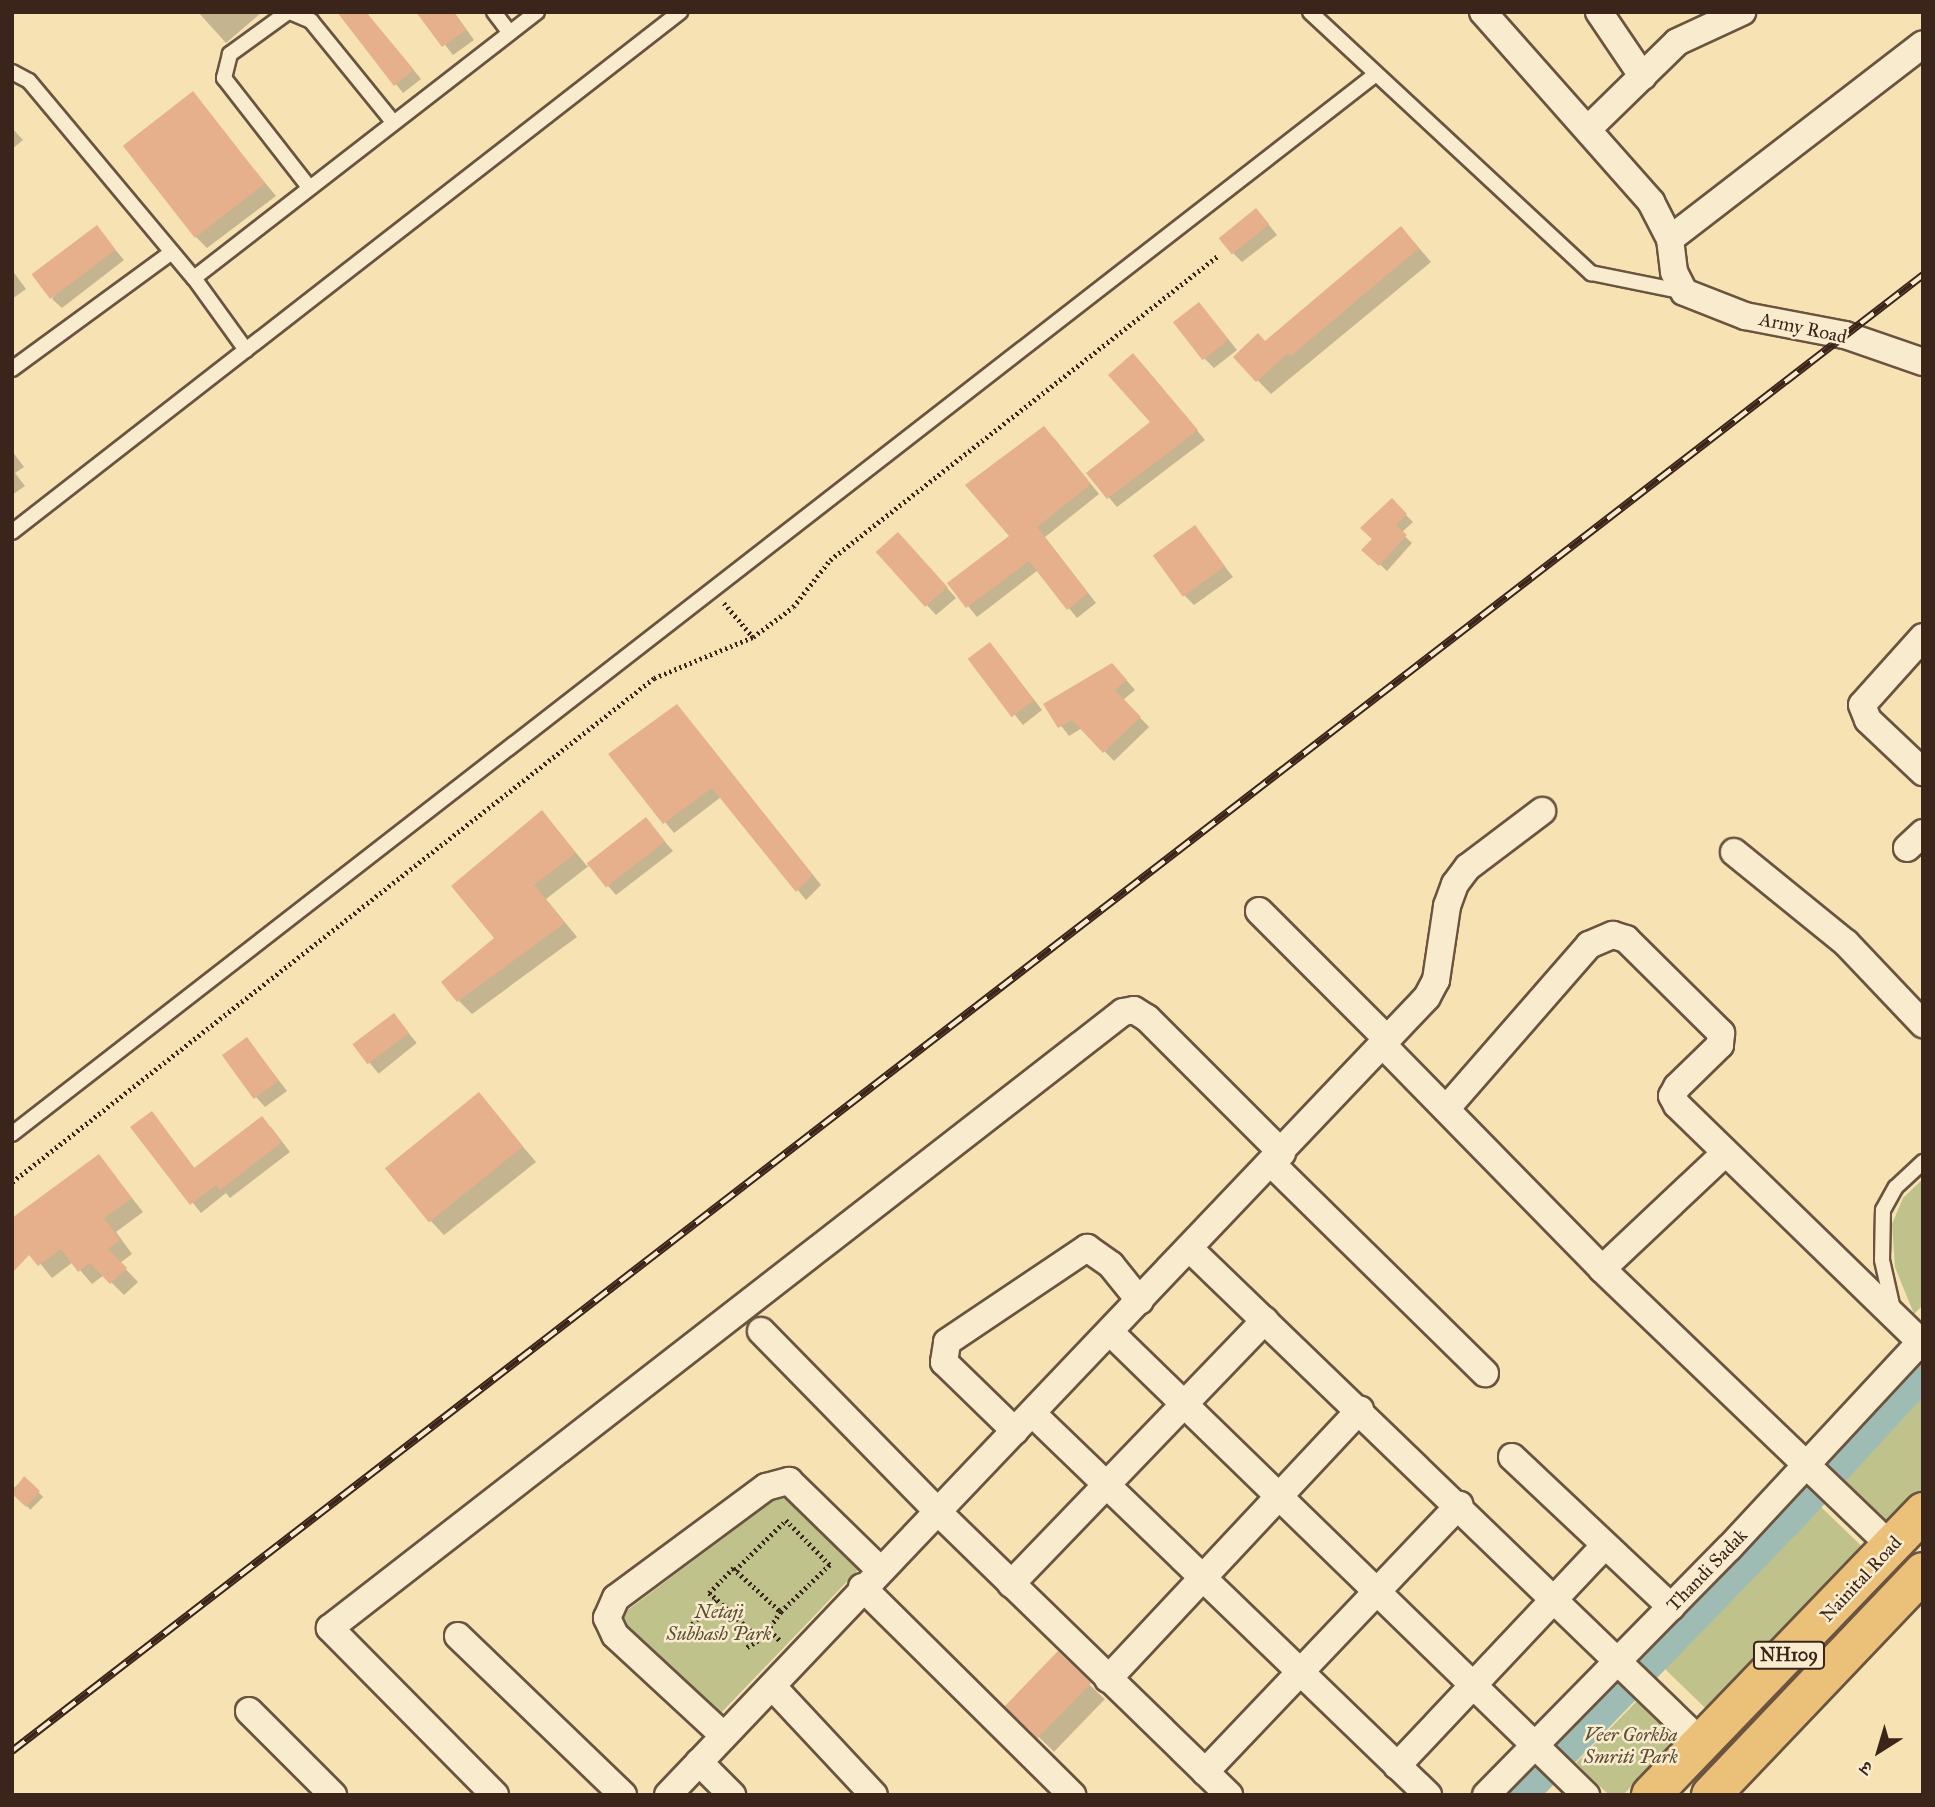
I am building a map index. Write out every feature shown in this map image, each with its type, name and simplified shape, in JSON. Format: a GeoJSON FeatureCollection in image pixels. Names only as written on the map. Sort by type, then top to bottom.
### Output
{"type":"FeatureCollection","features":[{"type":"Feature","properties":{"kind":"highway","name":"Nainital Road"},"geometry":{"type":"LineString","coordinates":[[1651,1795],[1923,1512]]}},
{"type":"Feature","properties":{"kind":"highway","name":"NH109"},"geometry":{"type":"LineString","coordinates":[[1711,1795],[1923,1572]]}},
{"type":"Feature","properties":{"kind":"street"},"geometry":{"type":"LineString","coordinates":[[1483,12],[1651,202],[1670,239],[1674,272],[1684,292]]}},
{"type":"Feature","properties":{"kind":"street"},"geometry":{"type":"LineString","coordinates":[[1599,12],[1643,77]]}},
{"type":"Feature","properties":{"kind":"street"},"geometry":{"type":"LineString","coordinates":[[1588,129],[1677,43],[1714,18],[1741,12]]}},
{"type":"Feature","properties":{"kind":"street"},"geometry":{"type":"LineString","coordinates":[[1670,239],[1923,44]]}},
{"type":"Feature","properties":{"kind":"street","name":"Army Road"},"geometry":{"type":"LineString","coordinates":[[1684,292],[1745,316],[1845,335],[1923,362]]}},
{"type":"Feature","properties":{"kind":"street"},"geometry":{"type":"LineString","coordinates":[[1923,636],[1874,687],[1863,705],[1868,720],[1923,772]]}},
{"type":"Feature","properties":{"kind":"street"},"geometry":{"type":"LineString","coordinates":[[668,1795],[870,1578],[1191,1250],[1427,997],[1436,980],[1447,906],[1455,884],[1468,867],[1542,811]]}},
{"type":"Feature","properties":{"kind":"street"},"geometry":{"type":"LineString","coordinates":[[1734,852],[1846,943],[1923,1024]]}},
{"type":"Feature","properties":{"kind":"street"},"geometry":{"type":"LineString","coordinates":[[1259,911],[1602,1269],[1891,1546]]}},
{"type":"Feature","properties":{"kind":"street"},"geometry":{"type":"LineString","coordinates":[[1446,1109],[1590,945],[1613,935],[1626,939],[1721,1033],[1720,1045],[1672,1096],[1725,1153],[1922,1342]]}},
{"type":"Feature","properties":{"kind":"street"},"geometry":{"type":"LineString","coordinates":[[495,1795],[330,1628],[1122,1012],[1134,1010],[1147,1018],[1277,1158],[1485,1373]]}},
{"type":"Feature","properties":{"kind":"street"},"geometry":{"type":"LineString","coordinates":[[1602,1269],[1725,1153]]}},
{"type":"Feature","properties":{"kind":"street"},"geometry":{"type":"LineString","coordinates":[[1140,1301],[1111,1265],[1087,1248],[947,1342],[944,1362],[1105,1485],[1428,1795]]}},
{"type":"Feature","properties":{"kind":"street"},"geometry":{"type":"LineString","coordinates":[[1191,1250],[1459,1505],[1702,1744]]}},
{"type":"Feature","properties":{"kind":"street"},"geometry":{"type":"LineString","coordinates":[[1011,1584],[1265,1320]]}},
{"type":"Feature","properties":{"kind":"street"},"geometry":{"type":"LineString","coordinates":[[761,1331],[936,1510],[1229,1795]]}},
{"type":"Feature","properties":{"kind":"street"},"geometry":{"type":"LineString","coordinates":[[1111,1333],[1281,1494],[1586,1795]]}},
{"type":"Feature","properties":{"kind":"street","name":"Thandi Sadak"},"geometry":{"type":"LineString","coordinates":[[1486,1795],[1548,1756],[1631,1674],[1671,1608],[1817,1476],[1922,1342]]}},
{"type":"Feature","properties":{"kind":"street"},"geometry":{"type":"LineString","coordinates":[[1108,1679],[1360,1410]]}},
{"type":"Feature","properties":{"kind":"street"},"geometry":{"type":"LineString","coordinates":[[1512,1457],[1671,1608]]}},
{"type":"Feature","properties":{"kind":"street"},"geometry":{"type":"LineString","coordinates":[[723,1735],[615,1635],[607,1618],[616,1598],[766,1488],[789,1481],[870,1578],[1072,1795]]}},
{"type":"Feature","properties":{"kind":"street"},"geometry":{"type":"LineString","coordinates":[[1205,1772],[1459,1505]]}},
{"type":"Feature","properties":{"kind":"street"},"geometry":{"type":"LineString","coordinates":[[1397,1766],[1552,1597],[1605,1545]]}},
{"type":"Feature","properties":{"kind":"street"},"geometry":{"type":"LineString","coordinates":[[457,1636],[623,1795]]}},
{"type":"Feature","properties":{"kind":"street"},"geometry":{"type":"LineString","coordinates":[[772,1686],[874,1795]]}},
{"type":"Feature","properties":{"kind":"street"},"geometry":{"type":"LineString","coordinates":[[248,1711],[333,1795]]}},
{"type":"Feature","properties":{"kind":"street"},"geometry":{"type":"LineString","coordinates":[[699,1762],[732,1795]]}},
{"type":"Feature","properties":{"kind":"lane"},"geometry":{"type":"LineString","coordinates":[[309,187],[224,78],[230,54],[289,12],[311,22],[393,122]]}},
{"type":"Feature","properties":{"kind":"lane"},"geometry":{"type":"LineString","coordinates":[[494,12],[510,33]]}},
{"type":"Feature","properties":{"kind":"lane"},"geometry":{"type":"LineString","coordinates":[[194,278],[537,12]]}},
{"type":"Feature","properties":{"kind":"lane"},"geometry":{"type":"LineString","coordinates":[[12,532],[680,12]]}},
{"type":"Feature","properties":{"kind":"lane"},"geometry":{"type":"LineString","coordinates":[[1310,12],[1591,273],[1684,292]]}},
{"type":"Feature","properties":{"kind":"lane"},"geometry":{"type":"LineString","coordinates":[[12,72],[29,81],[194,278],[246,350]]}},
{"type":"Feature","properties":{"kind":"lane"},"geometry":{"type":"LineString","coordinates":[[12,1134],[714,592],[1376,74]]}},
{"type":"Feature","properties":{"kind":"lane"},"geometry":{"type":"LineString","coordinates":[[12,369],[172,252]]}},
{"type":"Feature","properties":{"kind":"lane"},"geometry":{"type":"LineString","coordinates":[[1894,1314],[1882,1260],[1883,1210],[1896,1187],[1923,1162]]}},
{"type":"Feature","properties":{"kind":"path"},"geometry":{"type":"LineString","coordinates":[[12,1182],[654,678],[753,637],[793,607],[830,560],[1219,255]]}},
{"type":"Feature","properties":{"kind":"path"},"geometry":{"type":"LineString","coordinates":[[714,592],[753,637]]}},
{"type":"Feature","properties":{"kind":"path"},"geometry":{"type":"LineString","coordinates":[[745,1649],[759,1639],[770,1631],[781,1612],[830,1565],[786,1520],[709,1593],[759,1639]]}},
{"type":"Feature","properties":{"kind":"path"},"geometry":{"type":"LineString","coordinates":[[736,1570],[781,1612]]}},
{"type":"Feature","properties":{"kind":"path"},"geometry":{"type":"LineString","coordinates":[[684,1632],[716,1600]]}},
{"type":"Feature","properties":{"kind":"green space"},"geometry":{"type":"Polygon","coordinates":[[[1923,1179],[1923,1305],[1914,1314],[1895,1267],[1892,1224],[1903,1198],[1923,1179]]]}},
{"type":"Feature","properties":{"kind":"green space"},"geometry":{"type":"Polygon","coordinates":[[[1923,1396],[1923,1490],[1888,1527],[1842,1482],[1923,1396]]]}},
{"type":"Feature","properties":{"kind":"green space","name":"Netaji Subhash Park"},"geometry":{"type":"Polygon","coordinates":[[[781,1495],[860,1568],[720,1714],[617,1618],[781,1495]]]}},
{"type":"Feature","properties":{"kind":"green space"},"geometry":{"type":"Polygon","coordinates":[[[1820,1506],[1865,1549],[1708,1711],[1664,1668],[1820,1506]]]}},
{"type":"Feature","properties":{"kind":"green space","name":"Veer Gorkha Smriti Park"},"geometry":{"type":"Polygon","coordinates":[[[1639,1699],[1679,1736],[1623,1795],[1609,1795],[1576,1763],[1639,1699]]]}},
{"type":"Feature","properties":{"kind":"building"},"geometry":{"type":"Polygon","coordinates":[[[337,12],[366,12],[414,70],[394,86],[337,12]]]}},
{"type":"Feature","properties":{"kind":"building"},"geometry":{"type":"Polygon","coordinates":[[[416,12],[453,12],[466,30],[442,47],[416,12]]]}},
{"type":"Feature","properties":{"kind":"building"},"geometry":{"type":"Polygon","coordinates":[[[193,91],[265,183],[195,238],[123,146],[193,91]]]}},
{"type":"Feature","properties":{"kind":"building"},"geometry":{"type":"Polygon","coordinates":[[[1256,208],[1269,224],[1232,255],[1219,238],[1256,208]]]}},
{"type":"Feature","properties":{"kind":"building"},"geometry":{"type":"Polygon","coordinates":[[[97,225],[116,250],[50,299],[32,274],[97,225]]]}},
{"type":"Feature","properties":{"kind":"building"},"geometry":{"type":"Polygon","coordinates":[[[1401,226],[1419,248],[1291,356],[1288,353],[1256,382],[1233,357],[1258,333],[1265,341],[1401,226]]]}},
{"type":"Feature","properties":{"kind":"building"},"geometry":{"type":"Polygon","coordinates":[[[1199,302],[1229,340],[1203,360],[1173,322],[1199,302]]]}},
{"type":"Feature","properties":{"kind":"building"},"geometry":{"type":"Polygon","coordinates":[[[1133,353],[1198,430],[1107,499],[1086,473],[1150,422],[1108,375],[1133,353]]]}},
{"type":"Feature","properties":{"kind":"building"},"geometry":{"type":"Polygon","coordinates":[[[1044,426],[1091,484],[1037,527],[1088,593],[1067,610],[1029,561],[966,608],[947,583],[1009,536],[965,485],[1044,426]]]}},
{"type":"Feature","properties":{"kind":"building"},"geometry":{"type":"Polygon","coordinates":[[[1392,498],[1407,514],[1396,525],[1407,535],[1379,566],[1361,550],[1372,539],[1360,528],[1392,498]]]}},
{"type":"Feature","properties":{"kind":"building"},"geometry":{"type":"Polygon","coordinates":[[[1195,525],[1225,566],[1183,597],[1153,556],[1195,525]]]}},
{"type":"Feature","properties":{"kind":"building"},"geometry":{"type":"Polygon","coordinates":[[[898,532],[948,587],[925,607],[876,552],[898,532]]]}},
{"type":"Feature","properties":{"kind":"building"},"geometry":{"type":"Polygon","coordinates":[[[990,642],[1034,700],[1012,717],[968,659],[990,642]]]}},
{"type":"Feature","properties":{"kind":"building"},"geometry":{"type":"Polygon","coordinates":[[[1112,663],[1127,680],[1115,690],[1141,717],[1103,753],[1072,720],[1058,728],[1043,704],[1112,663]]]}},
{"type":"Feature","properties":{"kind":"building"},"geometry":{"type":"Polygon","coordinates":[[[677,704],[813,875],[796,892],[712,788],[663,824],[608,754],[677,704]]]}},
{"type":"Feature","properties":{"kind":"building"},"geometry":{"type":"Polygon","coordinates":[[[542,810],[576,853],[534,885],[565,923],[457,1002],[441,982],[494,938],[451,886],[542,810]]]}},
{"type":"Feature","properties":{"kind":"building"},"geometry":{"type":"Polygon","coordinates":[[[646,817],[665,841],[606,888],[587,863],[646,817]]]}},
{"type":"Feature","properties":{"kind":"building"},"geometry":{"type":"Polygon","coordinates":[[[394,1013],[409,1033],[368,1064],[352,1044],[394,1013]]]}},
{"type":"Feature","properties":{"kind":"building"},"geometry":{"type":"Polygon","coordinates":[[[247,1037],[279,1081],[254,1099],[222,1055],[247,1037]]]}},
{"type":"Feature","properties":{"kind":"building"},"geometry":{"type":"Polygon","coordinates":[[[479,1092],[523,1146],[429,1223],[385,1168],[479,1092]]]}},
{"type":"Feature","properties":{"kind":"building"},"geometry":{"type":"Polygon","coordinates":[[[152,1111],[194,1168],[262,1116],[282,1142],[220,1190],[216,1185],[190,1205],[130,1127],[152,1111]]]}},
{"type":"Feature","properties":{"kind":"building"},"geometry":{"type":"Polygon","coordinates":[[[99,1154],[132,1198],[104,1218],[120,1240],[108,1249],[127,1268],[110,1284],[90,1263],[78,1272],[61,1249],[38,1266],[29,1255],[12,1273],[12,1218],[99,1154]]]}},
{"type":"Feature","properties":{"kind":"building"},"geometry":{"type":"Polygon","coordinates":[[[24,1476],[40,1491],[26,1507],[12,1494],[24,1476]]]}},
{"type":"Feature","properties":{"kind":"building"},"geometry":{"type":"Polygon","coordinates":[[[1058,1651],[1091,1683],[1038,1738],[1005,1706],[1058,1651]]]}},
{"type":"Feature","properties":{"kind":"waterway"},"geometry":{"type":"LineString","coordinates":[[1524,1795],[1788,1523],[1923,1376]]}},
{"type":"Feature","properties":{"kind":"railway"},"geometry":{"type":"LineString","coordinates":[[12,1751],[1923,275]]}}]}
